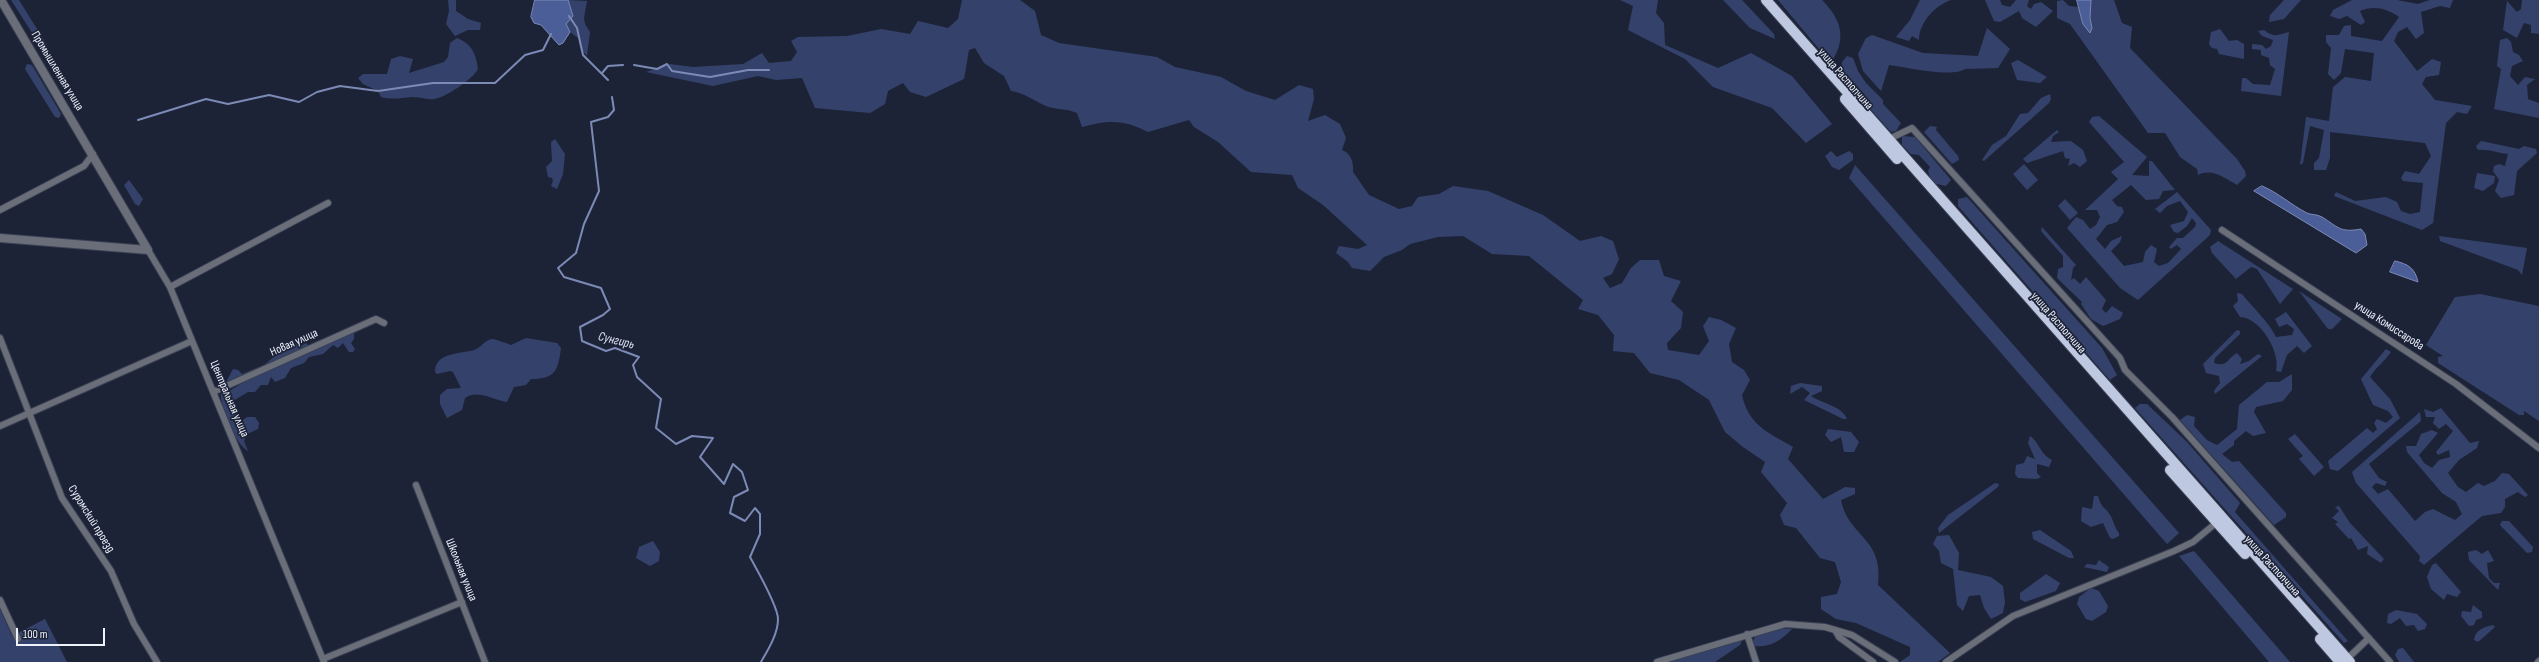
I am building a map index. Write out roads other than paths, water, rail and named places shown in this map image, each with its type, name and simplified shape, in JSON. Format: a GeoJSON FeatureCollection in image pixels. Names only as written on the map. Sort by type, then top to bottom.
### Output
{"type":"FeatureCollection","features":[{"type":"Feature","properties":{"kind":"highway","name":"улица Растопчина"},"geometry":{"type":"LineString","coordinates":[[1757,0],[2216,522],[2345,661]]}},
{"type":"Feature","properties":{"kind":"highway","name":"улица Растопчина"},"geometry":{"type":"LineString","coordinates":[[1766,0],[2345,661]]}},
{"type":"Feature","properties":{"kind":"street","name":"Промышленная улица"},"geometry":{"type":"LineString","coordinates":[[1,0],[93,154]]}},
{"type":"Feature","properties":{"kind":"street","name":"улица Растопчина"},"geometry":{"type":"LineString","coordinates":[[1889,139],[1912,128],[2120,358],[2125,370],[2133,380],[2163,407],[2390,662]]}},
{"type":"Feature","properties":{"kind":"street"},"geometry":{"type":"LineString","coordinates":[[0,210],[84,166],[93,154]]}},
{"type":"Feature","properties":{"kind":"street","name":"Центральная улица"},"geometry":{"type":"LineString","coordinates":[[93,154],[170,287],[324,661]]}},
{"type":"Feature","properties":{"kind":"street"},"geometry":{"type":"LineString","coordinates":[[170,287],[328,203]]}},
{"type":"Feature","properties":{"kind":"street","name":"улица Комиссарова"},"geometry":{"type":"LineString","coordinates":[[2222,230],[2456,384],[2539,448]]}},
{"type":"Feature","properties":{"kind":"street"},"geometry":{"type":"LineString","coordinates":[[0,238],[148,250]]}},
{"type":"Feature","properties":{"kind":"street","name":"Новая улица"},"geometry":{"type":"LineString","coordinates":[[213,392],[376,319],[384,323]]}},
{"type":"Feature","properties":{"kind":"street","name":"Суромский проезд"},"geometry":{"type":"LineString","coordinates":[[0,338],[28,415],[62,498],[111,571],[134,624],[157,662]]}},
{"type":"Feature","properties":{"kind":"street"},"geometry":{"type":"LineString","coordinates":[[0,426],[28,415],[192,341]]}},
{"type":"Feature","properties":{"kind":"street","name":"Школьная улица"},"geometry":{"type":"LineString","coordinates":[[416,485],[485,662]]}},
{"type":"Feature","properties":{"kind":"street"},"geometry":{"type":"LineString","coordinates":[[1946,662],[2013,616],[2174,551],[2192,542],[2216,522]]}},
{"type":"Feature","properties":{"kind":"street"},"geometry":{"type":"LineString","coordinates":[[0,600],[18,639]]}},
{"type":"Feature","properties":{"kind":"street"},"geometry":{"type":"LineString","coordinates":[[324,661],[462,602]]}},
{"type":"Feature","properties":{"kind":"street"},"geometry":{"type":"LineString","coordinates":[[1657,662],[1747,634],[1785,624],[1835,630],[1852,634],[1895,662]]}},
{"type":"Feature","properties":{"kind":"street"},"geometry":{"type":"LineString","coordinates":[[1835,630],[1839,637],[1873,662]]}},
{"type":"Feature","properties":{"kind":"street"},"geometry":{"type":"LineString","coordinates":[[1747,634],[1756,662]]}},
{"type":"Feature","properties":{"kind":"street"},"geometry":{"type":"LineString","coordinates":[[2345,661],[2369,638]]}},
{"type":"Feature","properties":{"kind":"waterway","name":"Сунгирь"},"geometry":{"type":"LineString","coordinates":[[569,16],[577,28],[583,55],[608,80]]}},
{"type":"Feature","properties":{"kind":"waterway"},"geometry":{"type":"LineString","coordinates":[[138,120],[206,99],[228,104],[269,95],[299,102],[317,92],[340,86],[378,91],[433,83],[495,83],[525,55],[543,50],[551,34]]}},
{"type":"Feature","properties":{"kind":"waterway"},"geometry":{"type":"LineString","coordinates":[[634,65],[657,69],[667,64],[672,71],[710,77],[748,70],[769,70]]}},
{"type":"Feature","properties":{"kind":"waterway"},"geometry":{"type":"LineString","coordinates":[[602,73],[608,66],[623,65]]}},
{"type":"Feature","properties":{"kind":"waterway","name":"Сунгирь"},"geometry":{"type":"LineString","coordinates":[[612,97],[614,110],[608,117],[591,122],[599,191],[584,224],[576,253],[558,268],[564,277],[601,288],[610,309],[603,315],[580,327],[582,341],[606,351],[615,348],[639,357],[633,365],[637,377],[661,399],[656,428],[676,444],[692,436],[713,438],[700,457],[724,484],[733,464],[742,472],[748,490],[734,497],[730,513],[745,521],[755,508],[760,514],[760,534],[750,557],[771,597],[778,619],[778,625],[774,636],[761,662]]}}]}
